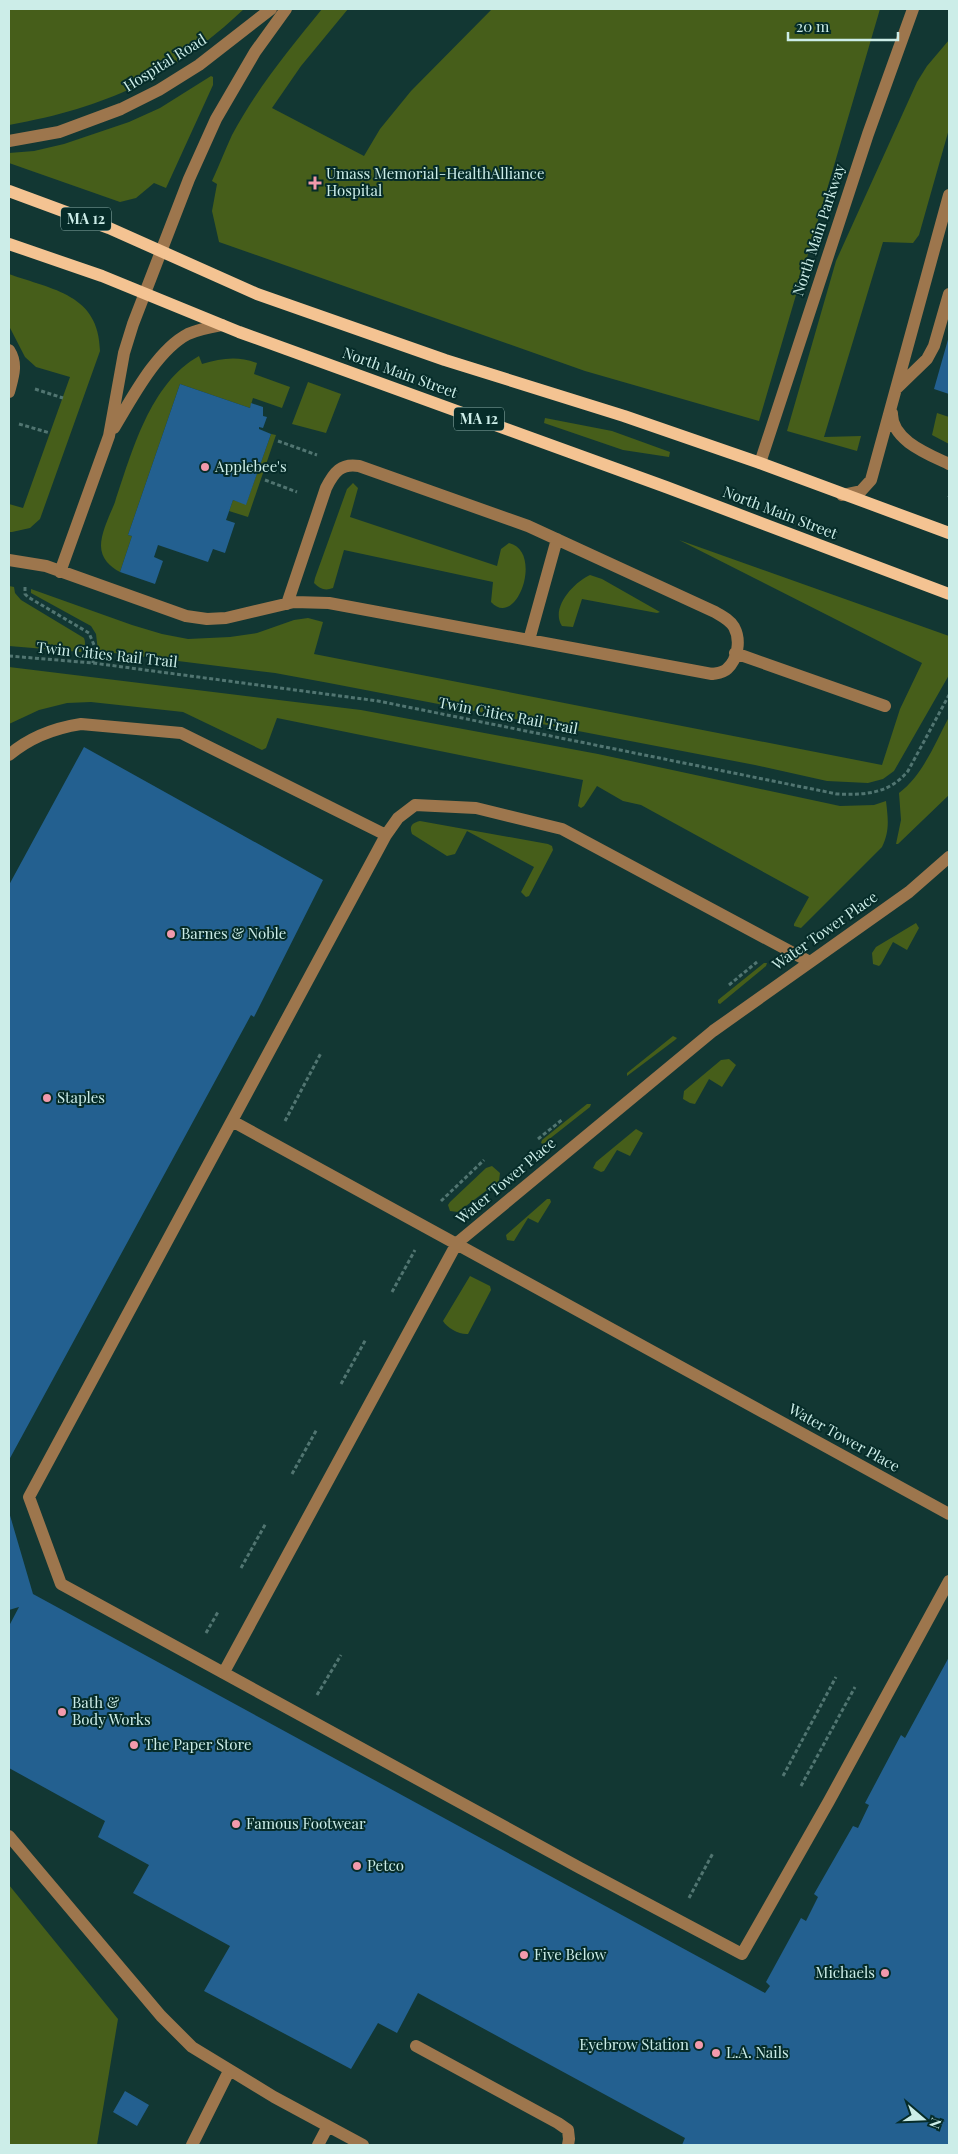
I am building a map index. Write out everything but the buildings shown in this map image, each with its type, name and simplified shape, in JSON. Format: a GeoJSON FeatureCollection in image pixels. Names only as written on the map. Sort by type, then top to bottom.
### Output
{"type":"FeatureCollection","features":[{"type":"Feature","properties":{"kind":"main road","name":"North Main Street"},"geometry":{"type":"LineString","coordinates":[[9,191],[108,228],[257,294],[548,394],[624,416],[760,463],[949,533]]}},
{"type":"Feature","properties":{"kind":"main road","name":"North Main Street"},"geometry":{"type":"LineString","coordinates":[[9,244],[102,276],[222,325],[666,487],[949,594]]}},
{"type":"Feature","properties":{"kind":"lane","name":"Hospital Road"},"geometry":{"type":"LineString","coordinates":[[9,140],[59,132],[129,105],[159,90],[199,65],[271,9]]}},
{"type":"Feature","properties":{"kind":"lane"},"geometry":{"type":"LineString","coordinates":[[60,572],[109,436],[124,353],[144,294],[189,179],[216,119],[255,52],[286,9]]}},
{"type":"Feature","properties":{"kind":"lane","name":"North Main Parkway"},"geometry":{"type":"LineString","coordinates":[[760,463],[868,134],[913,9]]}},
{"type":"Feature","properties":{"kind":"lane"},"geometry":{"type":"LineString","coordinates":[[842,494],[861,491],[867,486],[892,408],[949,195]]}},
{"type":"Feature","properties":{"kind":"lane"},"geometry":{"type":"LineString","coordinates":[[896,389],[927,359],[934,346],[949,294]]}},
{"type":"Feature","properties":{"kind":"lane"},"geometry":{"type":"LineString","coordinates":[[109,436],[148,374],[168,349],[188,335],[222,325]]}},
{"type":"Feature","properties":{"kind":"lane"},"geometry":{"type":"LineString","coordinates":[[9,350],[15,368],[9,392]]}},
{"type":"Feature","properties":{"kind":"lane"},"geometry":{"type":"LineString","coordinates":[[892,408],[891,420],[905,440],[949,464]]}},
{"type":"Feature","properties":{"kind":"lane"},"geometry":{"type":"LineString","coordinates":[[9,560],[32,563],[186,616],[207,619],[226,618],[286,604],[329,603],[712,674],[722,672],[728,668],[735,653],[738,639],[735,628],[725,618],[557,539],[528,526],[359,466],[345,466],[332,475],[286,604]]}},
{"type":"Feature","properties":{"kind":"lane"},"geometry":{"type":"LineString","coordinates":[[529,640],[557,539]]}},
{"type":"Feature","properties":{"kind":"lane"},"geometry":{"type":"LineString","coordinates":[[735,653],[885,706]]}},
{"type":"Feature","properties":{"kind":"lane"},"geometry":{"type":"LineString","coordinates":[[9,755],[39,736],[64,727],[81,724],[181,733],[386,835]]}},
{"type":"Feature","properties":{"kind":"lane"},"geometry":{"type":"LineString","coordinates":[[810,962],[562,829],[476,808],[415,805],[398,818],[386,835],[29,1497],[61,1584],[580,1868],[742,1954],[829,1801],[949,1581]]}},
{"type":"Feature","properties":{"kind":"lane","name":"Water Tower Place"},"geometry":{"type":"LineString","coordinates":[[947,864],[713,1031],[457,1243],[949,1514]]}},
{"type":"Feature","properties":{"kind":"lane"},"geometry":{"type":"LineString","coordinates":[[224,1672],[457,1243],[232,1121]]}},
{"type":"Feature","properties":{"kind":"lane"},"geometry":{"type":"LineString","coordinates":[[9,1836],[161,2016],[192,2047],[229,2071],[363,2145]]}},
{"type":"Feature","properties":{"kind":"lane"},"geometry":{"type":"LineString","coordinates":[[416,2046],[558,2123],[568,2130],[568,2145]]}},
{"type":"Feature","properties":{"kind":"lane"},"geometry":{"type":"LineString","coordinates":[[192,2145],[229,2071]]}},
{"type":"Feature","properties":{"kind":"lane"},"geometry":{"type":"LineString","coordinates":[[318,2145],[328,2126]]}},
{"type":"Feature","properties":{"kind":"path"},"geometry":{"type":"LineString","coordinates":[[31,388],[63,398]]}},
{"type":"Feature","properties":{"kind":"path"},"geometry":{"type":"LineString","coordinates":[[19,424],[50,433]]}},
{"type":"Feature","properties":{"kind":"path"},"geometry":{"type":"LineString","coordinates":[[278,441],[345,466]]}},
{"type":"Feature","properties":{"kind":"path"},"geometry":{"type":"LineString","coordinates":[[265,480],[322,500]]}},
{"type":"Feature","properties":{"kind":"path"},"geometry":{"type":"LineString","coordinates":[[32,563],[25,594],[90,633],[94,645],[94,662]]}},
{"type":"Feature","properties":{"kind":"path","name":"Twin Cities Rail Trail"},"geometry":{"type":"LineString","coordinates":[[9,656],[94,662],[378,701],[837,794],[856,795],[875,793],[900,780],[908,771],[949,695]]}},
{"type":"Feature","properties":{"kind":"path"},"geometry":{"type":"LineString","coordinates":[[728,986],[762,959]]}},
{"type":"Feature","properties":{"kind":"path"},"geometry":{"type":"LineString","coordinates":[[273,1143],[321,1054]]}},
{"type":"Feature","properties":{"kind":"path"},"geometry":{"type":"LineString","coordinates":[[441,1202],[484,1160]]}},
{"type":"Feature","properties":{"kind":"path"},"geometry":{"type":"LineString","coordinates":[[392,1292],[416,1248]]}},
{"type":"Feature","properties":{"kind":"path"},"geometry":{"type":"LineString","coordinates":[[341,1384],[366,1339]]}},
{"type":"Feature","properties":{"kind":"path"},"geometry":{"type":"LineString","coordinates":[[292,1474],[317,1430]]}},
{"type":"Feature","properties":{"kind":"path"},"geometry":{"type":"LineString","coordinates":[[241,1568],[266,1523]]}},
{"type":"Feature","properties":{"kind":"path"},"geometry":{"type":"LineString","coordinates":[[206,1633],[218,1612]]}},
{"type":"Feature","properties":{"kind":"path"},"geometry":{"type":"LineString","coordinates":[[317,1695],[341,1655]]}},
{"type":"Feature","properties":{"kind":"path"},"geometry":{"type":"LineString","coordinates":[[783,1776],[836,1677]]}},
{"type":"Feature","properties":{"kind":"path"},"geometry":{"type":"LineString","coordinates":[[801,1786],[855,1687]]}},
{"type":"Feature","properties":{"kind":"path"},"geometry":{"type":"LineString","coordinates":[[689,1898],[713,1853]]}},
{"type":"Feature","properties":{"kind":"green space"},"geometry":{"type":"Polygon","coordinates":[[[9,9],[244,9],[190,54],[136,86],[107,99],[77,109],[9,125],[9,9]]]}},
{"type":"Feature","properties":{"kind":"green space"},"geometry":{"type":"Polygon","coordinates":[[[322,9],[348,9],[301,66],[272,108],[364,156],[380,129],[411,91],[492,9],[880,9],[759,421],[585,371],[219,242],[212,211],[217,184],[212,181],[229,141],[241,118],[263,86],[322,9]]]}},
{"type":"Feature","properties":{"kind":"green space"},"geometry":{"type":"Polygon","coordinates":[[[949,40],[949,129],[919,235],[913,243],[883,242],[824,437],[861,436],[857,451],[787,431],[836,261],[917,82],[927,66],[949,40]]]}},
{"type":"Feature","properties":{"kind":"green space"},"geometry":{"type":"Polygon","coordinates":[[[211,76],[213,77],[213,85],[166,188],[154,183],[136,198],[120,202],[9,163],[9,153],[34,151],[64,144],[129,122],[160,108],[211,76]]]}},
{"type":"Feature","properties":{"kind":"green space"},"geometry":{"type":"Polygon","coordinates":[[[9,274],[57,290],[71,297],[82,306],[92,317],[98,332],[100,351],[40,519],[30,528],[12,532],[9,532],[9,504],[23,508],[70,377],[36,367],[25,357],[9,326],[9,274]]]}},
{"type":"Feature","properties":{"kind":"green space"},"geometry":{"type":"Polygon","coordinates":[[[199,356],[202,364],[230,359],[243,359],[257,363],[254,374],[290,387],[282,408],[253,398],[250,408],[180,384],[128,535],[132,536],[120,572],[113,568],[104,558],[101,550],[101,541],[128,462],[155,401],[182,368],[199,356]]]}},
{"type":"Feature","properties":{"kind":"green space"},"geometry":{"type":"Polygon","coordinates":[[[308,382],[341,394],[326,433],[292,424],[308,382]]]}},
{"type":"Feature","properties":{"kind":"green space"},"geometry":{"type":"Polygon","coordinates":[[[937,413],[949,417],[949,444],[932,435],[937,413]]]}},
{"type":"Feature","properties":{"kind":"green space"},"geometry":{"type":"Polygon","coordinates":[[[545,418],[612,431],[670,452],[669,457],[623,450],[544,423],[545,418]]]}},
{"type":"Feature","properties":{"kind":"green space"},"geometry":{"type":"Polygon","coordinates":[[[271,434],[276,435],[248,517],[229,511],[233,500],[246,504],[271,434]]]}},
{"type":"Feature","properties":{"kind":"green space"},"geometry":{"type":"Polygon","coordinates":[[[353,483],[358,488],[350,517],[497,566],[501,549],[509,543],[519,549],[525,560],[526,573],[523,586],[517,598],[510,606],[501,608],[491,602],[493,582],[344,550],[333,588],[323,589],[318,587],[314,583],[315,578],[347,489],[353,483]]]}},
{"type":"Feature","properties":{"kind":"green space"},"geometry":{"type":"Polygon","coordinates":[[[679,540],[949,636],[949,675],[894,771],[883,779],[868,783],[827,781],[755,765],[275,673],[98,651],[96,634],[91,626],[31,593],[31,589],[132,625],[188,639],[230,637],[257,633],[294,620],[308,618],[323,622],[314,654],[882,765],[900,709],[922,663],[679,540]]]}},
{"type":"Feature","properties":{"kind":"green space"},"geometry":{"type":"Polygon","coordinates":[[[590,575],[602,579],[660,612],[582,599],[573,627],[562,626],[559,619],[561,604],[577,583],[590,575]]]}},
{"type":"Feature","properties":{"kind":"green space"},"geometry":{"type":"Polygon","coordinates":[[[9,586],[14,587],[15,593],[21,600],[84,638],[85,645],[81,652],[9,646],[9,586]]]}},
{"type":"Feature","properties":{"kind":"green space"},"geometry":{"type":"Polygon","coordinates":[[[9,667],[361,710],[598,754],[840,806],[874,805],[886,801],[887,830],[882,847],[801,928],[794,926],[794,924],[809,897],[641,805],[623,801],[597,786],[581,808],[578,806],[583,780],[277,718],[266,748],[262,750],[183,712],[91,702],[67,703],[39,710],[9,724],[9,667]]]}},
{"type":"Feature","properties":{"kind":"green space"},"geometry":{"type":"Polygon","coordinates":[[[949,717],[949,795],[896,844],[901,820],[899,793],[922,768],[949,717]]]}},
{"type":"Feature","properties":{"kind":"green space"},"geometry":{"type":"Polygon","coordinates":[[[420,821],[548,844],[552,846],[553,850],[529,896],[526,897],[521,892],[534,867],[467,831],[455,854],[447,856],[412,834],[412,825],[420,821]]]}},
{"type":"Feature","properties":{"kind":"green space"},"geometry":{"type":"Polygon","coordinates":[[[916,923],[919,928],[907,950],[893,942],[881,964],[879,966],[873,964],[872,953],[876,947],[916,923]]]}},
{"type":"Feature","properties":{"kind":"green space"},"geometry":{"type":"Polygon","coordinates":[[[764,963],[767,963],[766,966],[720,1004],[718,1003],[718,1000],[764,963]]]}},
{"type":"Feature","properties":{"kind":"green space"},"geometry":{"type":"Polygon","coordinates":[[[673,1036],[677,1038],[627,1076],[627,1073],[673,1036]]]}},
{"type":"Feature","properties":{"kind":"green space"},"geometry":{"type":"Polygon","coordinates":[[[729,1059],[736,1065],[722,1087],[709,1079],[695,1104],[683,1099],[684,1091],[721,1060],[729,1059]]]}},
{"type":"Feature","properties":{"kind":"green space"},"geometry":{"type":"Polygon","coordinates":[[[587,1104],[591,1104],[590,1107],[543,1144],[541,1143],[542,1140],[587,1104]]]}},
{"type":"Feature","properties":{"kind":"green space"},"geometry":{"type":"Polygon","coordinates":[[[636,1129],[643,1133],[630,1156],[617,1150],[604,1171],[601,1172],[593,1168],[596,1162],[636,1129]]]}},
{"type":"Feature","properties":{"kind":"green space"},"geometry":{"type":"Polygon","coordinates":[[[492,1166],[500,1173],[499,1181],[458,1212],[450,1211],[448,1205],[450,1202],[486,1168],[492,1166]]]}},
{"type":"Feature","properties":{"kind":"green space"},"geometry":{"type":"Polygon","coordinates":[[[547,1199],[550,1199],[551,1202],[538,1223],[528,1218],[514,1241],[507,1240],[506,1235],[547,1199]]]}},
{"type":"Feature","properties":{"kind":"green space"},"geometry":{"type":"Polygon","coordinates":[[[470,1276],[490,1286],[491,1290],[468,1334],[465,1334],[451,1328],[443,1321],[470,1276]]]}},
{"type":"Feature","properties":{"kind":"green space"},"geometry":{"type":"Polygon","coordinates":[[[9,1885],[118,2019],[97,2145],[9,2145],[9,1885]]]}},
{"type":"Feature","properties":{"kind":"place","name":"Umass Memorial-HealthAlliance Hospital"},"geometry":{"type":"Point","coordinates":[315,183]}},
{"type":"Feature","properties":{"kind":"place","name":"Applebee's"},"geometry":{"type":"Point","coordinates":[205,467]}},
{"type":"Feature","properties":{"kind":"place","name":"Barnes & Noble"},"geometry":{"type":"Point","coordinates":[171,934]}},
{"type":"Feature","properties":{"kind":"place","name":"Staples"},"geometry":{"type":"Point","coordinates":[47,1098]}},
{"type":"Feature","properties":{"kind":"place","name":"Bath & Body Works"},"geometry":{"type":"Point","coordinates":[62,1712]}},
{"type":"Feature","properties":{"kind":"place","name":"The Paper Store"},"geometry":{"type":"Point","coordinates":[134,1745]}},
{"type":"Feature","properties":{"kind":"place","name":"Famous Footwear"},"geometry":{"type":"Point","coordinates":[236,1824]}},
{"type":"Feature","properties":{"kind":"place","name":"Petco"},"geometry":{"type":"Point","coordinates":[357,1866]}},
{"type":"Feature","properties":{"kind":"place","name":"Five Below"},"geometry":{"type":"Point","coordinates":[524,1955]}},
{"type":"Feature","properties":{"kind":"place","name":"Michaels"},"geometry":{"type":"Point","coordinates":[885,1973]}},
{"type":"Feature","properties":{"kind":"place","name":"Eyebrow Station"},"geometry":{"type":"Point","coordinates":[699,2045]}},
{"type":"Feature","properties":{"kind":"place","name":"L.A. Nails"},"geometry":{"type":"Point","coordinates":[716,2053]}}]}
